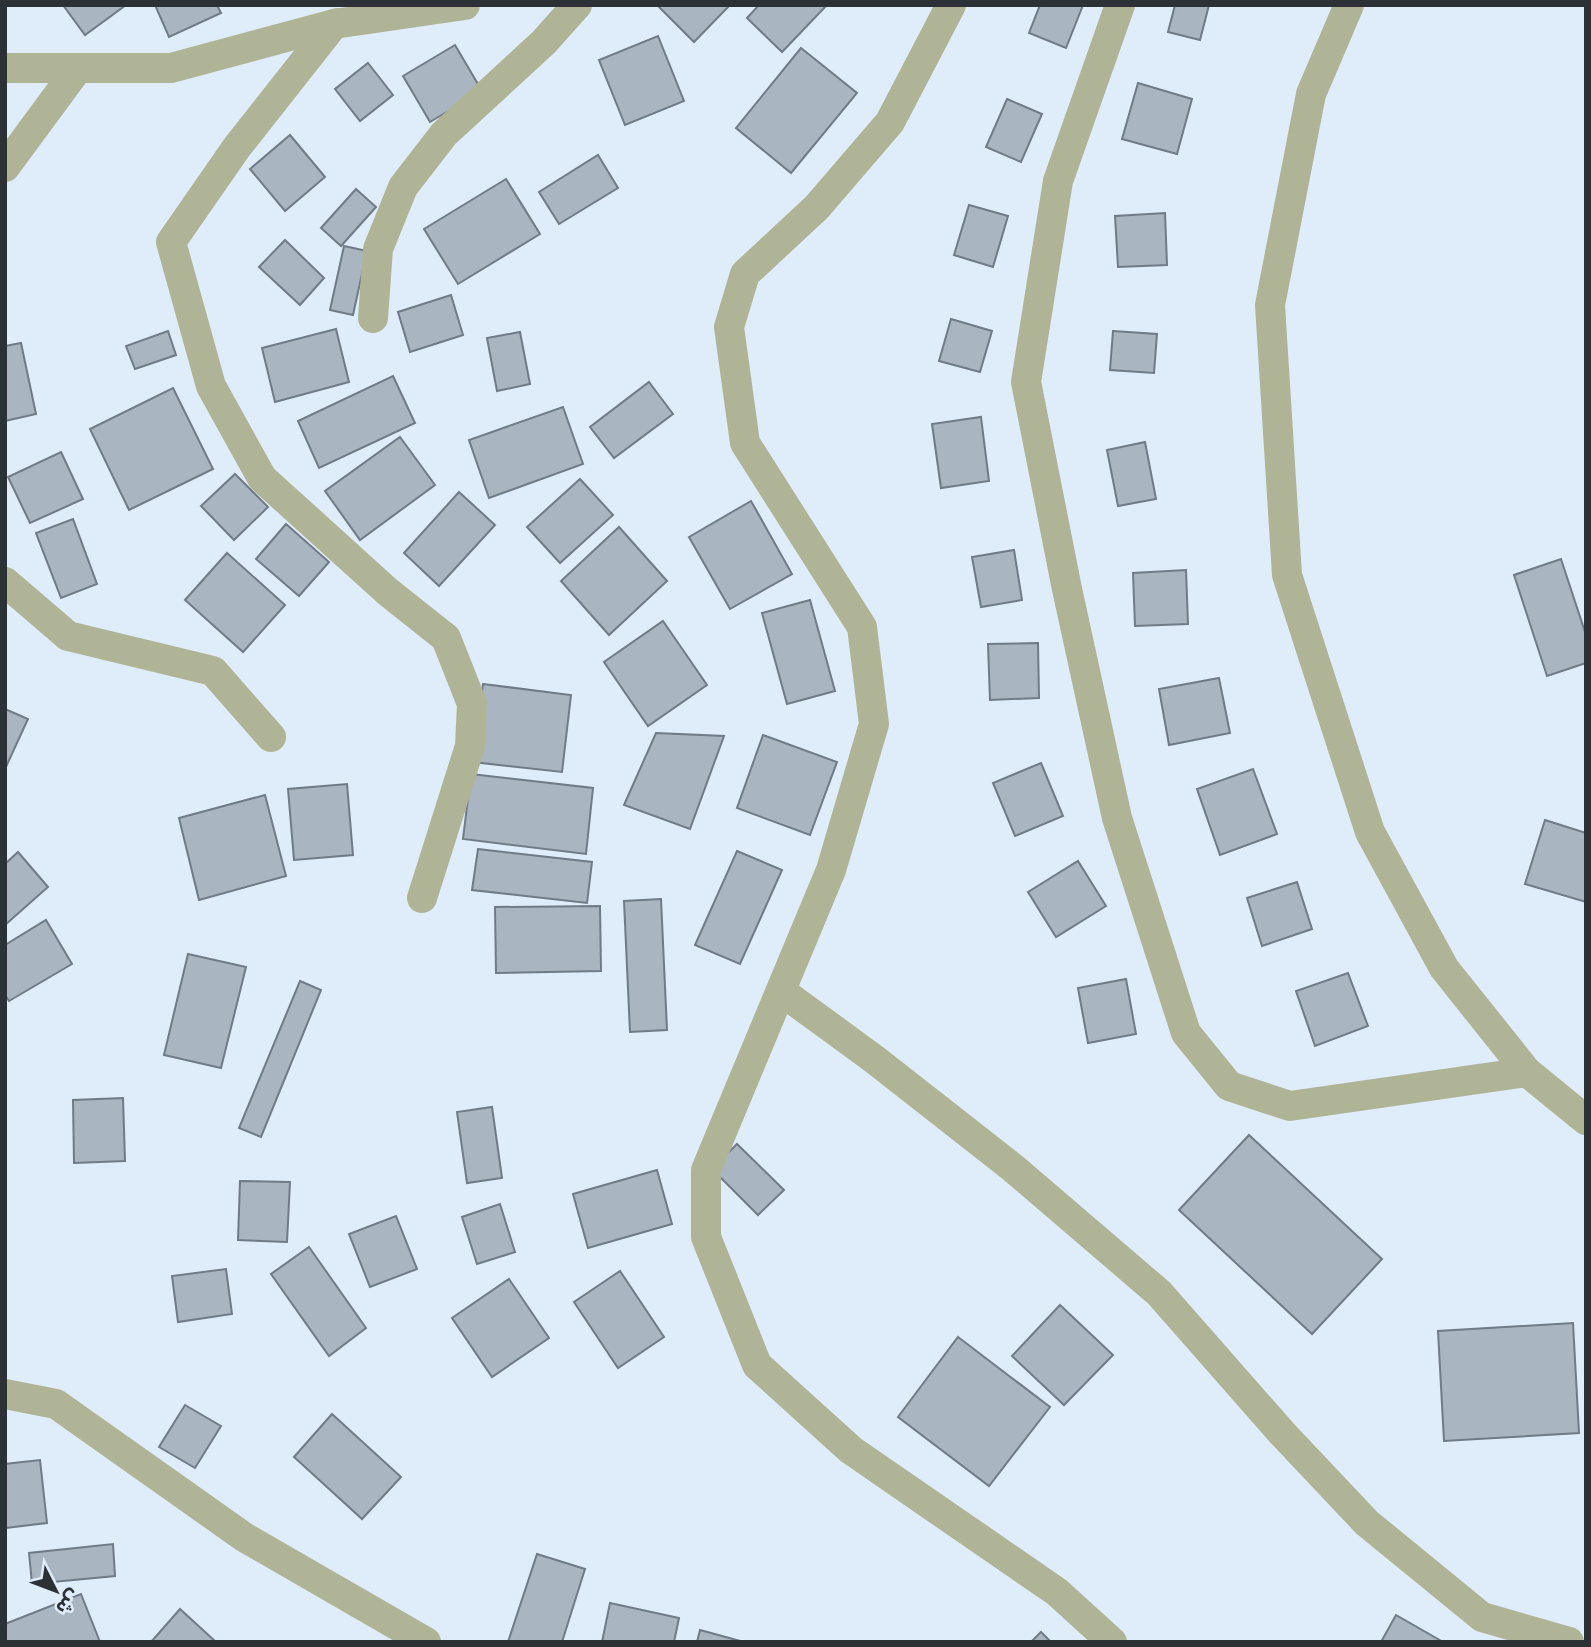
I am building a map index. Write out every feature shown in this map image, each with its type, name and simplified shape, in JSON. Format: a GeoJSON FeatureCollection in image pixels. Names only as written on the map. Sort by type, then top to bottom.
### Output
{"type":"FeatureCollection","features":[{"type":"Feature","properties":{"kind":"street"},"geometry":{"type":"LineString","coordinates":[[5,68],[171,68],[334,24],[386,5]]}},
{"type":"Feature","properties":{"kind":"street"},"geometry":{"type":"LineString","coordinates":[[422,898],[470,746],[472,704],[446,638],[388,592],[262,478],[211,386],[171,242],[237,147],[334,24],[465,5]]}},
{"type":"Feature","properties":{"kind":"street"},"geometry":{"type":"LineString","coordinates":[[373,318],[378,249],[403,187],[444,134],[544,42],[577,5]]}},
{"type":"Feature","properties":{"kind":"street"},"geometry":{"type":"LineString","coordinates":[[951,5],[890,122],[817,207],[745,274],[729,327],[745,443],[862,627],[874,724],[831,870],[706,1170],[706,1237],[757,1365],[851,1450],[1057,1592],[1112,1642]]}},
{"type":"Feature","properties":{"kind":"street"},"geometry":{"type":"LineString","coordinates":[[1120,5],[1058,181],[1026,383],[1117,818],[1186,1033],[1228,1086],[1290,1106],[1527,1072]]}},
{"type":"Feature","properties":{"kind":"street"},"geometry":{"type":"LineString","coordinates":[[1349,5],[1311,94],[1270,305],[1287,575],[1370,832],[1444,968],[1527,1072],[1586,1120]]}},
{"type":"Feature","properties":{"kind":"street"},"geometry":{"type":"LineString","coordinates":[[5,167],[78,68]]}},
{"type":"Feature","properties":{"kind":"street"},"geometry":{"type":"LineString","coordinates":[[5,582],[68,636],[213,671],[271,737]]}},
{"type":"Feature","properties":{"kind":"street"},"geometry":{"type":"LineString","coordinates":[[781,991],[874,1059],[1013,1168],[1159,1293],[1282,1433],[1367,1523],[1482,1617],[1569,1642]]}},
{"type":"Feature","properties":{"kind":"street"},"geometry":{"type":"LineString","coordinates":[[5,1394],[56,1404],[244,1536],[426,1642]]}},
{"type":"Feature","properties":{"kind":"building"},"geometry":{"type":"Polygon","coordinates":[[[63,5],[126,5],[85,35],[63,5]]]}},
{"type":"Feature","properties":{"kind":"building"},"geometry":{"type":"Polygon","coordinates":[[[155,5],[217,5],[221,13],[169,37],[155,5]]]}},
{"type":"Feature","properties":{"kind":"building"},"geometry":{"type":"Polygon","coordinates":[[[657,5],[730,5],[694,42],[657,5]]]}},
{"type":"Feature","properties":{"kind":"building"},"geometry":{"type":"Polygon","coordinates":[[[759,5],[827,5],[782,52],[747,18],[759,5]]]}},
{"type":"Feature","properties":{"kind":"building"},"geometry":{"type":"Polygon","coordinates":[[[1040,5],[1083,5],[1066,48],[1029,33],[1040,5]]]}},
{"type":"Feature","properties":{"kind":"building"},"geometry":{"type":"Polygon","coordinates":[[[1175,5],[1209,5],[1200,40],[1168,32],[1175,5]]]}},
{"type":"Feature","properties":{"kind":"building"},"geometry":{"type":"Polygon","coordinates":[[[658,36],[684,101],[625,125],[599,60],[658,36]]]}},
{"type":"Feature","properties":{"kind":"building"},"geometry":{"type":"Polygon","coordinates":[[[455,45],[482,91],[430,122],[403,76],[455,45]]]}},
{"type":"Feature","properties":{"kind":"building"},"geometry":{"type":"Polygon","coordinates":[[[801,48],[857,93],[791,173],[736,128],[801,48]]]}},
{"type":"Feature","properties":{"kind":"building"},"geometry":{"type":"Polygon","coordinates":[[[368,63],[393,95],[360,121],[335,89],[368,63]]]}},
{"type":"Feature","properties":{"kind":"building"},"geometry":{"type":"Polygon","coordinates":[[[1138,83],[1192,99],[1177,154],[1122,139],[1138,83]]]}},
{"type":"Feature","properties":{"kind":"building"},"geometry":{"type":"Polygon","coordinates":[[[1007,99],[1042,114],[1021,162],[986,147],[1007,99]]]}},
{"type":"Feature","properties":{"kind":"building"},"geometry":{"type":"Polygon","coordinates":[[[290,135],[325,177],[285,211],[250,169],[290,135]]]}},
{"type":"Feature","properties":{"kind":"building"},"geometry":{"type":"Polygon","coordinates":[[[598,155],[618,188],[559,224],[539,192],[598,155]]]}},
{"type":"Feature","properties":{"kind":"building"},"geometry":{"type":"Polygon","coordinates":[[[506,179],[540,234],[458,284],[424,229],[506,179]]]}},
{"type":"Feature","properties":{"kind":"building"},"geometry":{"type":"Polygon","coordinates":[[[356,189],[376,207],[341,246],[321,228],[356,189]]]}},
{"type":"Feature","properties":{"kind":"building"},"geometry":{"type":"Polygon","coordinates":[[[969,205],[1008,216],[993,267],[954,255],[969,205]]]}},
{"type":"Feature","properties":{"kind":"building"},"geometry":{"type":"Polygon","coordinates":[[[1165,213],[1167,265],[1118,267],[1115,216],[1165,213]]]}},
{"type":"Feature","properties":{"kind":"building"},"geometry":{"type":"Polygon","coordinates":[[[285,240],[324,278],[300,305],[259,267],[285,240]]]}},
{"type":"Feature","properties":{"kind":"building"},"geometry":{"type":"Polygon","coordinates":[[[344,246],[367,251],[353,315],[330,310],[344,246]]]}},
{"type":"Feature","properties":{"kind":"building"},"geometry":{"type":"Polygon","coordinates":[[[451,295],[463,335],[410,352],[398,312],[451,295]]]}},
{"type":"Feature","properties":{"kind":"building"},"geometry":{"type":"Polygon","coordinates":[[[951,319],[992,331],[980,372],[939,361],[951,319]]]}},
{"type":"Feature","properties":{"kind":"building"},"geometry":{"type":"Polygon","coordinates":[[[336,329],[349,382],[275,402],[262,348],[336,329]]]}},
{"type":"Feature","properties":{"kind":"building"},"geometry":{"type":"Polygon","coordinates":[[[168,331],[176,355],[135,369],[126,346],[168,331]]]}},
{"type":"Feature","properties":{"kind":"building"},"geometry":{"type":"Polygon","coordinates":[[[1113,331],[1157,334],[1154,373],[1110,370],[1113,331]]]}},
{"type":"Feature","properties":{"kind":"building"},"geometry":{"type":"Polygon","coordinates":[[[520,332],[530,384],[497,391],[487,338],[520,332]]]}},
{"type":"Feature","properties":{"kind":"building"},"geometry":{"type":"Polygon","coordinates":[[[21,343],[36,414],[5,421],[5,346],[21,343]]]}},
{"type":"Feature","properties":{"kind":"building"},"geometry":{"type":"Polygon","coordinates":[[[393,376],[415,423],[319,468],[298,421],[393,376]]]}},
{"type":"Feature","properties":{"kind":"building"},"geometry":{"type":"Polygon","coordinates":[[[649,382],[673,414],[614,458],[590,427],[649,382]]]}},
{"type":"Feature","properties":{"kind":"building"},"geometry":{"type":"Polygon","coordinates":[[[173,388],[213,469],[129,510],[90,429],[173,388]]]}},
{"type":"Feature","properties":{"kind":"building"},"geometry":{"type":"Polygon","coordinates":[[[563,407],[583,464],[489,498],[469,440],[563,407]]]}},
{"type":"Feature","properties":{"kind":"building"},"geometry":{"type":"Polygon","coordinates":[[[981,417],[989,481],[941,488],[932,424],[981,417]]]}},
{"type":"Feature","properties":{"kind":"building"},"geometry":{"type":"Polygon","coordinates":[[[400,437],[435,485],[360,540],[325,491],[400,437]]]}},
{"type":"Feature","properties":{"kind":"building"},"geometry":{"type":"Polygon","coordinates":[[[1145,442],[1156,499],[1118,506],[1107,450],[1145,442]]]}},
{"type":"Feature","properties":{"kind":"building"},"geometry":{"type":"Polygon","coordinates":[[[61,452],[83,499],[30,523],[8,477],[61,452]]]}},
{"type":"Feature","properties":{"kind":"building"},"geometry":{"type":"Polygon","coordinates":[[[235,474],[268,507],[234,540],[201,506],[235,474]]]}},
{"type":"Feature","properties":{"kind":"building"},"geometry":{"type":"Polygon","coordinates":[[[580,479],[613,515],[560,563],[527,527],[580,479]]]}},
{"type":"Feature","properties":{"kind":"building"},"geometry":{"type":"Polygon","coordinates":[[[459,492],[495,525],[439,586],[404,553],[459,492]]]}},
{"type":"Feature","properties":{"kind":"building"},"geometry":{"type":"Polygon","coordinates":[[[751,501],[792,574],[730,609],[689,537],[751,501]]]}},
{"type":"Feature","properties":{"kind":"building"},"geometry":{"type":"Polygon","coordinates":[[[73,519],[97,584],[61,598],[36,533],[73,519]]]}},
{"type":"Feature","properties":{"kind":"building"},"geometry":{"type":"Polygon","coordinates":[[[286,524],[329,562],[299,596],[256,559],[286,524]]]}},
{"type":"Feature","properties":{"kind":"building"},"geometry":{"type":"Polygon","coordinates":[[[619,527],[667,581],[609,635],[561,581],[619,527]]]}},
{"type":"Feature","properties":{"kind":"building"},"geometry":{"type":"Polygon","coordinates":[[[1014,550],[1022,600],[981,607],[972,557],[1014,550]]]}},
{"type":"Feature","properties":{"kind":"building"},"geometry":{"type":"Polygon","coordinates":[[[227,553],[285,605],[243,652],[185,600],[227,553]]]}},
{"type":"Feature","properties":{"kind":"building"},"geometry":{"type":"Polygon","coordinates":[[[1561,559],[1586,635],[1586,663],[1547,676],[1514,575],[1561,559]]]}},
{"type":"Feature","properties":{"kind":"building"},"geometry":{"type":"Polygon","coordinates":[[[1186,570],[1188,624],[1135,626],[1133,573],[1186,570]]]}},
{"type":"Feature","properties":{"kind":"building"},"geometry":{"type":"Polygon","coordinates":[[[810,600],[835,691],[787,704],[762,613],[810,600]]]}},
{"type":"Feature","properties":{"kind":"building"},"geometry":{"type":"Polygon","coordinates":[[[663,621],[707,685],[648,726],[604,662],[663,621]]]}},
{"type":"Feature","properties":{"kind":"building"},"geometry":{"type":"Polygon","coordinates":[[[1038,643],[1039,698],[990,700],[988,644],[1038,643]]]}},
{"type":"Feature","properties":{"kind":"building"},"geometry":{"type":"Polygon","coordinates":[[[1219,678],[1230,733],[1169,745],[1159,689],[1219,678]]]}},
{"type":"Feature","properties":{"kind":"building"},"geometry":{"type":"Polygon","coordinates":[[[483,684],[571,695],[562,772],[473,762],[483,684]]]}},
{"type":"Feature","properties":{"kind":"building"},"geometry":{"type":"Polygon","coordinates":[[[5,709],[28,719],[5,769],[5,709]]]}},
{"type":"Feature","properties":{"kind":"building"},"geometry":{"type":"Polygon","coordinates":[[[656,733],[724,736],[690,829],[624,805],[656,733]]]}},
{"type":"Feature","properties":{"kind":"building"},"geometry":{"type":"Polygon","coordinates":[[[763,735],[837,762],[810,835],[737,808],[763,735]]]}},
{"type":"Feature","properties":{"kind":"building"},"geometry":{"type":"Polygon","coordinates":[[[1041,763],[1063,816],[1015,836],[993,783],[1041,763]]]}},
{"type":"Feature","properties":{"kind":"building"},"geometry":{"type":"Polygon","coordinates":[[[1253,769],[1277,834],[1220,855],[1197,789],[1253,769]]]}},
{"type":"Feature","properties":{"kind":"building"},"geometry":{"type":"Polygon","coordinates":[[[471,774],[593,788],[586,854],[463,839],[471,774]]]}},
{"type":"Feature","properties":{"kind":"building"},"geometry":{"type":"Polygon","coordinates":[[[347,784],[353,855],[294,860],[288,789],[347,784]]]}},
{"type":"Feature","properties":{"kind":"building"},"geometry":{"type":"Polygon","coordinates":[[[265,795],[286,876],[199,900],[179,818],[265,795]]]}},
{"type":"Feature","properties":{"kind":"building"},"geometry":{"type":"Polygon","coordinates":[[[1545,820],[1586,833],[1586,902],[1525,884],[1545,820]]]}},
{"type":"Feature","properties":{"kind":"building"},"geometry":{"type":"Polygon","coordinates":[[[478,849],[592,862],[587,903],[472,890],[478,849]]]}},
{"type":"Feature","properties":{"kind":"building"},"geometry":{"type":"Polygon","coordinates":[[[737,851],[782,870],[740,964],[695,945],[737,851]]]}},
{"type":"Feature","properties":{"kind":"building"},"geometry":{"type":"Polygon","coordinates":[[[18,852],[48,887],[5,925],[5,864],[18,852]]]}},
{"type":"Feature","properties":{"kind":"building"},"geometry":{"type":"Polygon","coordinates":[[[1078,861],[1106,906],[1056,937],[1028,892],[1078,861]]]}},
{"type":"Feature","properties":{"kind":"building"},"geometry":{"type":"Polygon","coordinates":[[[1297,882],[1312,929],[1262,946],[1247,898],[1297,882]]]}},
{"type":"Feature","properties":{"kind":"building"},"geometry":{"type":"Polygon","coordinates":[[[661,899],[667,1030],[630,1032],[624,901],[661,899]]]}},
{"type":"Feature","properties":{"kind":"building"},"geometry":{"type":"Polygon","coordinates":[[[600,906],[601,971],[496,973],[495,907],[600,906]]]}},
{"type":"Feature","properties":{"kind":"building"},"geometry":{"type":"Polygon","coordinates":[[[46,920],[72,964],[9,1001],[5,995],[5,945],[46,920]]]}},
{"type":"Feature","properties":{"kind":"building"},"geometry":{"type":"Polygon","coordinates":[[[188,954],[246,967],[221,1068],[164,1055],[188,954]]]}},
{"type":"Feature","properties":{"kind":"building"},"geometry":{"type":"Polygon","coordinates":[[[1348,973],[1368,1026],[1315,1046],[1296,991],[1348,973]]]}},
{"type":"Feature","properties":{"kind":"building"},"geometry":{"type":"Polygon","coordinates":[[[1126,979],[1136,1034],[1088,1043],[1078,988],[1126,979]]]}},
{"type":"Feature","properties":{"kind":"building"},"geometry":{"type":"Polygon","coordinates":[[[300,981],[321,990],[261,1137],[239,1128],[300,981]]]}},
{"type":"Feature","properties":{"kind":"building"},"geometry":{"type":"Polygon","coordinates":[[[123,1098],[125,1161],[74,1163],[73,1100],[123,1098]]]}},
{"type":"Feature","properties":{"kind":"building"},"geometry":{"type":"Polygon","coordinates":[[[492,1107],[502,1178],[467,1183],[457,1112],[492,1107]]]}},
{"type":"Feature","properties":{"kind":"building"},"geometry":{"type":"Polygon","coordinates":[[[1249,1135],[1382,1259],[1312,1334],[1179,1210],[1249,1135]]]}},
{"type":"Feature","properties":{"kind":"building"},"geometry":{"type":"Polygon","coordinates":[[[737,1144],[784,1190],[758,1215],[712,1169],[737,1144]]]}},
{"type":"Feature","properties":{"kind":"building"},"geometry":{"type":"Polygon","coordinates":[[[657,1170],[672,1224],[588,1248],[573,1194],[657,1170]]]}},
{"type":"Feature","properties":{"kind":"building"},"geometry":{"type":"Polygon","coordinates":[[[240,1181],[290,1182],[287,1242],[238,1240],[240,1181]]]}},
{"type":"Feature","properties":{"kind":"building"},"geometry":{"type":"Polygon","coordinates":[[[500,1204],[515,1252],[477,1264],[462,1217],[500,1204]]]}},
{"type":"Feature","properties":{"kind":"building"},"geometry":{"type":"Polygon","coordinates":[[[396,1216],[417,1269],[370,1287],[349,1234],[396,1216]]]}},
{"type":"Feature","properties":{"kind":"building"},"geometry":{"type":"Polygon","coordinates":[[[309,1247],[366,1328],[329,1356],[271,1274],[309,1247]]]}},
{"type":"Feature","properties":{"kind":"building"},"geometry":{"type":"Polygon","coordinates":[[[226,1269],[232,1314],[178,1322],[172,1276],[226,1269]]]}},
{"type":"Feature","properties":{"kind":"building"},"geometry":{"type":"Polygon","coordinates":[[[620,1271],[664,1337],[618,1368],[574,1302],[620,1271]]]}},
{"type":"Feature","properties":{"kind":"building"},"geometry":{"type":"Polygon","coordinates":[[[509,1279],[549,1338],[492,1377],[452,1318],[509,1279]]]}},
{"type":"Feature","properties":{"kind":"building"},"geometry":{"type":"Polygon","coordinates":[[[1060,1305],[1113,1355],[1064,1405],[1012,1356],[1060,1305]]]}},
{"type":"Feature","properties":{"kind":"building"},"geometry":{"type":"Polygon","coordinates":[[[1573,1323],[1579,1433],[1444,1441],[1438,1331],[1573,1323]]]}},
{"type":"Feature","properties":{"kind":"building"},"geometry":{"type":"Polygon","coordinates":[[[958,1337],[1050,1407],[989,1486],[898,1417],[958,1337]]]}},
{"type":"Feature","properties":{"kind":"building"},"geometry":{"type":"Polygon","coordinates":[[[185,1405],[221,1426],[195,1468],[159,1447],[185,1405]]]}},
{"type":"Feature","properties":{"kind":"building"},"geometry":{"type":"Polygon","coordinates":[[[332,1414],[401,1477],[362,1519],[294,1457],[332,1414]]]}},
{"type":"Feature","properties":{"kind":"building"},"geometry":{"type":"Polygon","coordinates":[[[40,1460],[47,1523],[5,1528],[5,1464],[40,1460]]]}},
{"type":"Feature","properties":{"kind":"building"},"geometry":{"type":"Polygon","coordinates":[[[113,1544],[115,1576],[32,1584],[29,1553],[113,1544]]]}},
{"type":"Feature","properties":{"kind":"building"},"geometry":{"type":"Polygon","coordinates":[[[537,1554],[585,1569],[562,1642],[508,1642],[537,1554]]]}},
{"type":"Feature","properties":{"kind":"building"},"geometry":{"type":"Polygon","coordinates":[[[81,1594],[100,1642],[5,1642],[5,1624],[81,1594]]]}},
{"type":"Feature","properties":{"kind":"building"},"geometry":{"type":"Polygon","coordinates":[[[610,1603],[679,1618],[674,1642],[602,1642],[610,1603]]]}},
{"type":"Feature","properties":{"kind":"building"},"geometry":{"type":"Polygon","coordinates":[[[180,1609],[216,1642],[151,1642],[180,1609]]]}},
{"type":"Feature","properties":{"kind":"building"},"geometry":{"type":"Polygon","coordinates":[[[1396,1615],[1443,1642],[1381,1642],[1396,1615]]]}},
{"type":"Feature","properties":{"kind":"building"},"geometry":{"type":"Polygon","coordinates":[[[700,1630],[744,1642],[697,1642],[700,1630]]]}},
{"type":"Feature","properties":{"kind":"building"},"geometry":{"type":"Polygon","coordinates":[[[1041,1632],[1051,1642],[1031,1642],[1041,1632]]]}}]}
